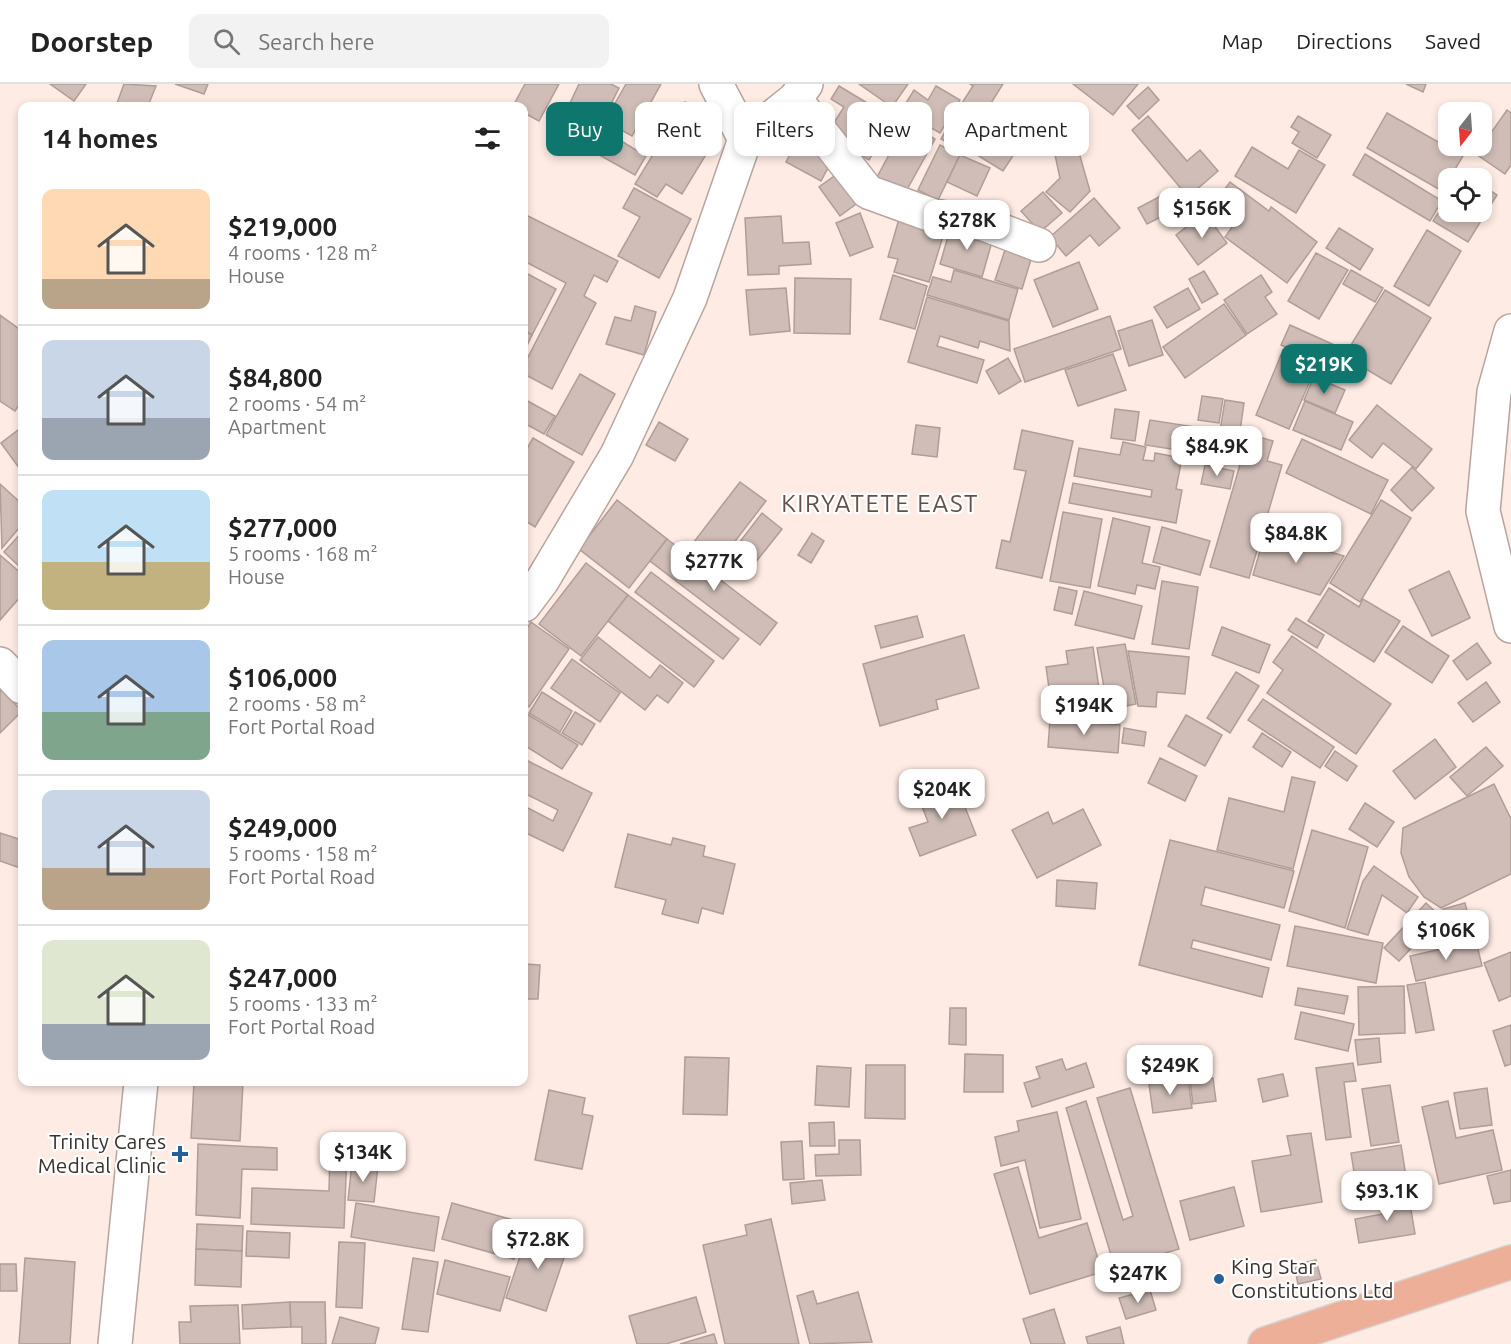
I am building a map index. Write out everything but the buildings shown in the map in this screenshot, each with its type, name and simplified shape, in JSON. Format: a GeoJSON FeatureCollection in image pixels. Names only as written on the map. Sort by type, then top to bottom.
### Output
{"type":"FeatureCollection","features":[{"type":"Feature","properties":{"kind":"main road"},"geometry":{"type":"LineString","coordinates":[[1265,1344],[1511,1262]]}},
{"type":"Feature","properties":{"kind":"street"},"geometry":{"type":"LineString","coordinates":[[716,84],[734,118]]}},
{"type":"Feature","properties":{"kind":"street"},"geometry":{"type":"LineString","coordinates":[[788,102],[801,91],[868,192],[934,216],[984,224],[1039,245]]}},
{"type":"Feature","properties":{"kind":"street"},"geometry":{"type":"LineString","coordinates":[[528,600],[542,581],[616,455],[690,298],[739,156]]}},
{"type":"Feature","properties":{"kind":"street"},"geometry":{"type":"LineString","coordinates":[[1511,330],[1494,392],[1483,511],[1511,626]]}},
{"type":"Feature","properties":{"kind":"street"},"geometry":{"type":"LineString","coordinates":[[0,664],[18,683]]}},
{"type":"Feature","properties":{"kind":"street"},"geometry":{"type":"LineString","coordinates":[[115,1344],[141,1086]]}},
{"type":"Feature","properties":{"kind":"place","name":"Trinity Cares Medical Clinic"},"geometry":{"type":"Point","coordinates":[180,1154]}},
{"type":"Feature","properties":{"kind":"place","name":"King Star Constitutions Ltd"},"geometry":{"type":"Point","coordinates":[1219,1279]}},
{"type":"Feature","properties":{"kind":"district","name":"KIRYATETE EAST"},"geometry":{"type":"Point","coordinates":[880,504]}}]}
